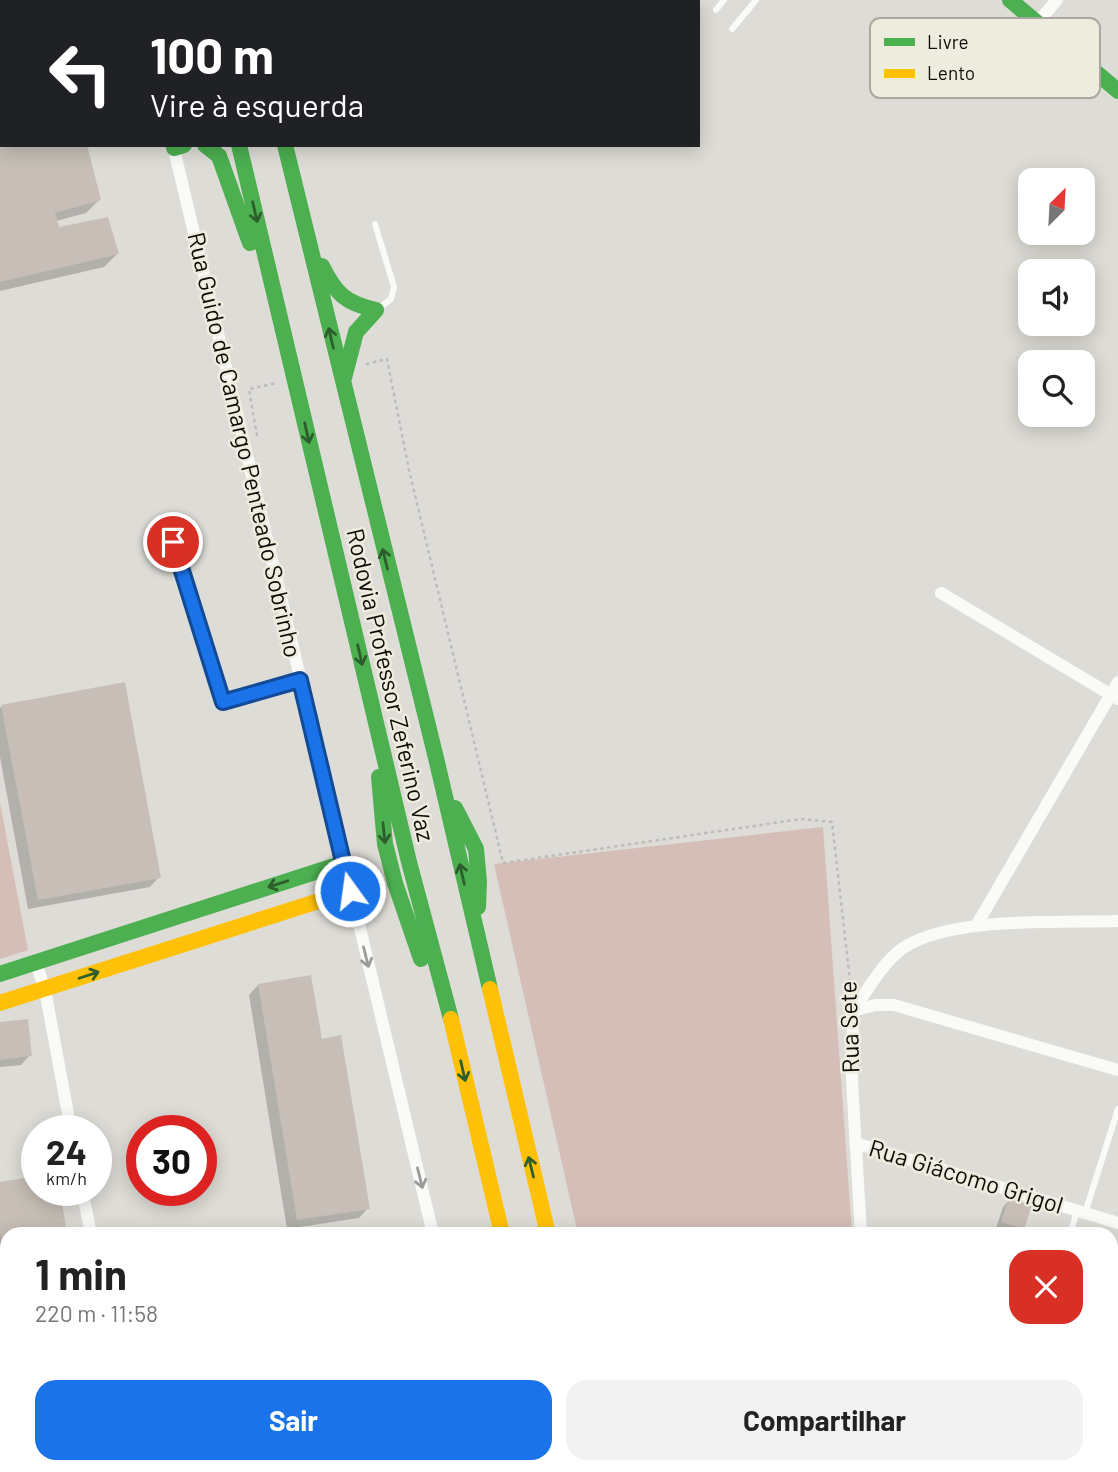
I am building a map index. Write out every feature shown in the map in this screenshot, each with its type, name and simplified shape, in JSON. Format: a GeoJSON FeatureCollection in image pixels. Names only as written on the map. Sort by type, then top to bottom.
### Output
{"type":"FeatureCollection","features":[{"type":"Feature","properties":{"kind":"main road"},"geometry":{"type":"LineString","coordinates":[[1010,0],[1031,18]]}},
{"type":"Feature","properties":{"kind":"main road"},"geometry":{"type":"LineString","coordinates":[[1100,76],[1118,91]]}},
{"type":"Feature","properties":{"kind":"main road"},"geometry":{"type":"LineString","coordinates":[[208,147],[219,156],[281,327]]}},
{"type":"Feature","properties":{"kind":"main road","name":"Rodovia Professor Zeferino Vaz"},"geometry":{"type":"LineString","coordinates":[[239,147],[409,862],[452,1024],[500,1227]]}},
{"type":"Feature","properties":{"kind":"main road","name":"Rodovia Professor Zeferino Vaz"},"geometry":{"type":"LineString","coordinates":[[286,147],[342,387],[438,768],[546,1227]]}},
{"type":"Feature","properties":{"kind":"main road"},"geometry":{"type":"LineString","coordinates":[[310,244],[334,289],[345,301],[376,310],[356,332],[350,346],[342,387]]}},
{"type":"Feature","properties":{"kind":"main road"},"geometry":{"type":"LineString","coordinates":[[0,974],[343,863]]}},
{"type":"Feature","properties":{"kind":"main road"},"geometry":{"type":"LineString","coordinates":[[0,1003],[350,891]]}},
{"type":"Feature","properties":{"kind":"street"},"geometry":{"type":"LineString","coordinates":[[1041,18],[1057,0]]}},
{"type":"Feature","properties":{"kind":"street","name":"Rua Guido de Camargo Penteado Sobrinho"},"geometry":{"type":"LineString","coordinates":[[177,147],[343,863],[431,1227]]}},
{"type":"Feature","properties":{"kind":"street"},"geometry":{"type":"LineString","coordinates":[[941,593],[1114,697]]}},
{"type":"Feature","properties":{"kind":"street"},"geometry":{"type":"LineString","coordinates":[[976,926],[1114,697],[1118,682]]}},
{"type":"Feature","properties":{"kind":"street"},"geometry":{"type":"LineString","coordinates":[[853,1011],[887,964],[902,949],[928,935],[976,926],[1118,921]]}},
{"type":"Feature","properties":{"kind":"street"},"geometry":{"type":"LineString","coordinates":[[36,962],[45,990],[68,1115]]}},
{"type":"Feature","properties":{"kind":"street"},"geometry":{"type":"LineString","coordinates":[[853,1011],[875,1005],[894,1005],[1118,1070]]}},
{"type":"Feature","properties":{"kind":"street","name":"Rua Sete"},"geometry":{"type":"LineString","coordinates":[[853,1011],[852,1080],[861,1227]]}},
{"type":"Feature","properties":{"kind":"street","name":"Rua Giácomo Grigol"},"geometry":{"type":"LineString","coordinates":[[855,1143],[1118,1223]]}},
{"type":"Feature","properties":{"kind":"street"},"geometry":{"type":"LineString","coordinates":[[85,1206],[90,1227]]}},
{"type":"Feature","properties":{"kind":"lane"},"geometry":{"type":"LineString","coordinates":[[716,10],[724,0]]}},
{"type":"Feature","properties":{"kind":"lane"},"geometry":{"type":"LineString","coordinates":[[732,29],[756,0]]}},
{"type":"Feature","properties":{"kind":"lane"},"geometry":{"type":"LineString","coordinates":[[374,223],[394,287],[391,299],[376,310]]}},
{"type":"Feature","properties":{"kind":"lane"},"geometry":{"type":"LineString","coordinates":[[173,542],[223,702],[300,680]]}},
{"type":"Feature","properties":{"kind":"lane"},"geometry":{"type":"LineString","coordinates":[[1074,1227],[1118,1109]]}},
{"type":"Feature","properties":{"kind":"path","name":"Rua Sete"},"geometry":{"type":"LineString","coordinates":[[363,364],[387,359],[409,470],[503,863],[801,819],[832,821],[853,1011]]}},
{"type":"Feature","properties":{"kind":"path"},"geometry":{"type":"LineString","coordinates":[[259,443],[249,389],[280,382]]}},
{"type":"Feature","properties":{"kind":"shaded area"},"geometry":{"type":"Polygon","coordinates":[[[0,803],[28,950],[0,959],[0,803]]]}},
{"type":"Feature","properties":{"kind":"shaded area"},"geometry":{"type":"Polygon","coordinates":[[[823,827],[852,1227],[576,1227],[494,864],[823,827]]]}},
{"type":"Feature","properties":{"kind":"building"},"geometry":{"type":"Polygon","coordinates":[[[88,147],[101,200],[55,213],[59,227],[108,217],[119,254],[0,282],[0,148],[88,147]]]}},
{"type":"Feature","properties":{"kind":"building"},"geometry":{"type":"Polygon","coordinates":[[[125,682],[161,878],[38,900],[1,705],[125,682]]]}},
{"type":"Feature","properties":{"kind":"building"},"geometry":{"type":"Polygon","coordinates":[[[311,975],[322,1039],[341,1035],[370,1209],[297,1220],[258,984],[311,975]]]}},
{"type":"Feature","properties":{"kind":"building"},"geometry":{"type":"Polygon","coordinates":[[[28,1019],[32,1056],[0,1060],[0,1022],[28,1019]]]}},
{"type":"Feature","properties":{"kind":"building"},"geometry":{"type":"Polygon","coordinates":[[[21,1179],[21,1206],[63,1206],[66,1227],[0,1227],[0,1182],[21,1179]]]}},
{"type":"Feature","properties":{"kind":"building"},"geometry":{"type":"Polygon","coordinates":[[[1009,1198],[1032,1206],[1025,1227],[1001,1222],[1009,1198]]]}},
{"type":"Feature","properties":{"kind":"traffic: fast"},"geometry":{"type":"LineString","coordinates":[[1010,0],[1031,18]]}},
{"type":"Feature","properties":{"kind":"traffic: fast"},"geometry":{"type":"LineString","coordinates":[[1100,76],[1118,91]]}},
{"type":"Feature","properties":{"kind":"traffic: fast"},"geometry":{"type":"LineString","coordinates":[[208,147],[219,156],[250,243]]}},
{"type":"Feature","properties":{"kind":"traffic: fast"},"geometry":{"type":"LineString","coordinates":[[239,147],[409,862],[451,1019]]}},
{"type":"Feature","properties":{"kind":"traffic: fast"},"geometry":{"type":"LineString","coordinates":[[285,147],[490,989]]}},
{"type":"Feature","properties":{"kind":"traffic: fast"},"geometry":{"type":"LineString","coordinates":[[322,266],[332,284],[343,296],[356,304],[376,310]]}},
{"type":"Feature","properties":{"kind":"traffic: fast"},"geometry":{"type":"LineString","coordinates":[[344,378],[356,332],[376,310]]}},
{"type":"Feature","properties":{"kind":"traffic: fast"},"geometry":{"type":"LineString","coordinates":[[379,777],[385,844],[395,883],[421,959]]}},
{"type":"Feature","properties":{"kind":"traffic: fast"},"geometry":{"type":"LineString","coordinates":[[455,808],[476,849],[478,907]]}},
{"type":"Feature","properties":{"kind":"traffic: fast"},"geometry":{"type":"LineString","coordinates":[[0,974],[343,863]]}},
{"type":"Feature","properties":{"kind":"traffic: slow"},"geometry":{"type":"LineString","coordinates":[[0,1003],[350,891]]}},
{"type":"Feature","properties":{"kind":"traffic: slow"},"geometry":{"type":"LineString","coordinates":[[490,989],[546,1227]]}},
{"type":"Feature","properties":{"kind":"traffic: slow"},"geometry":{"type":"LineString","coordinates":[[451,1019],[500,1227]]}},
{"type":"Feature","properties":{"kind":"route"},"geometry":{"type":"LineString","coordinates":[[173,542],[223,702],[300,680],[350,891]]}}]}
